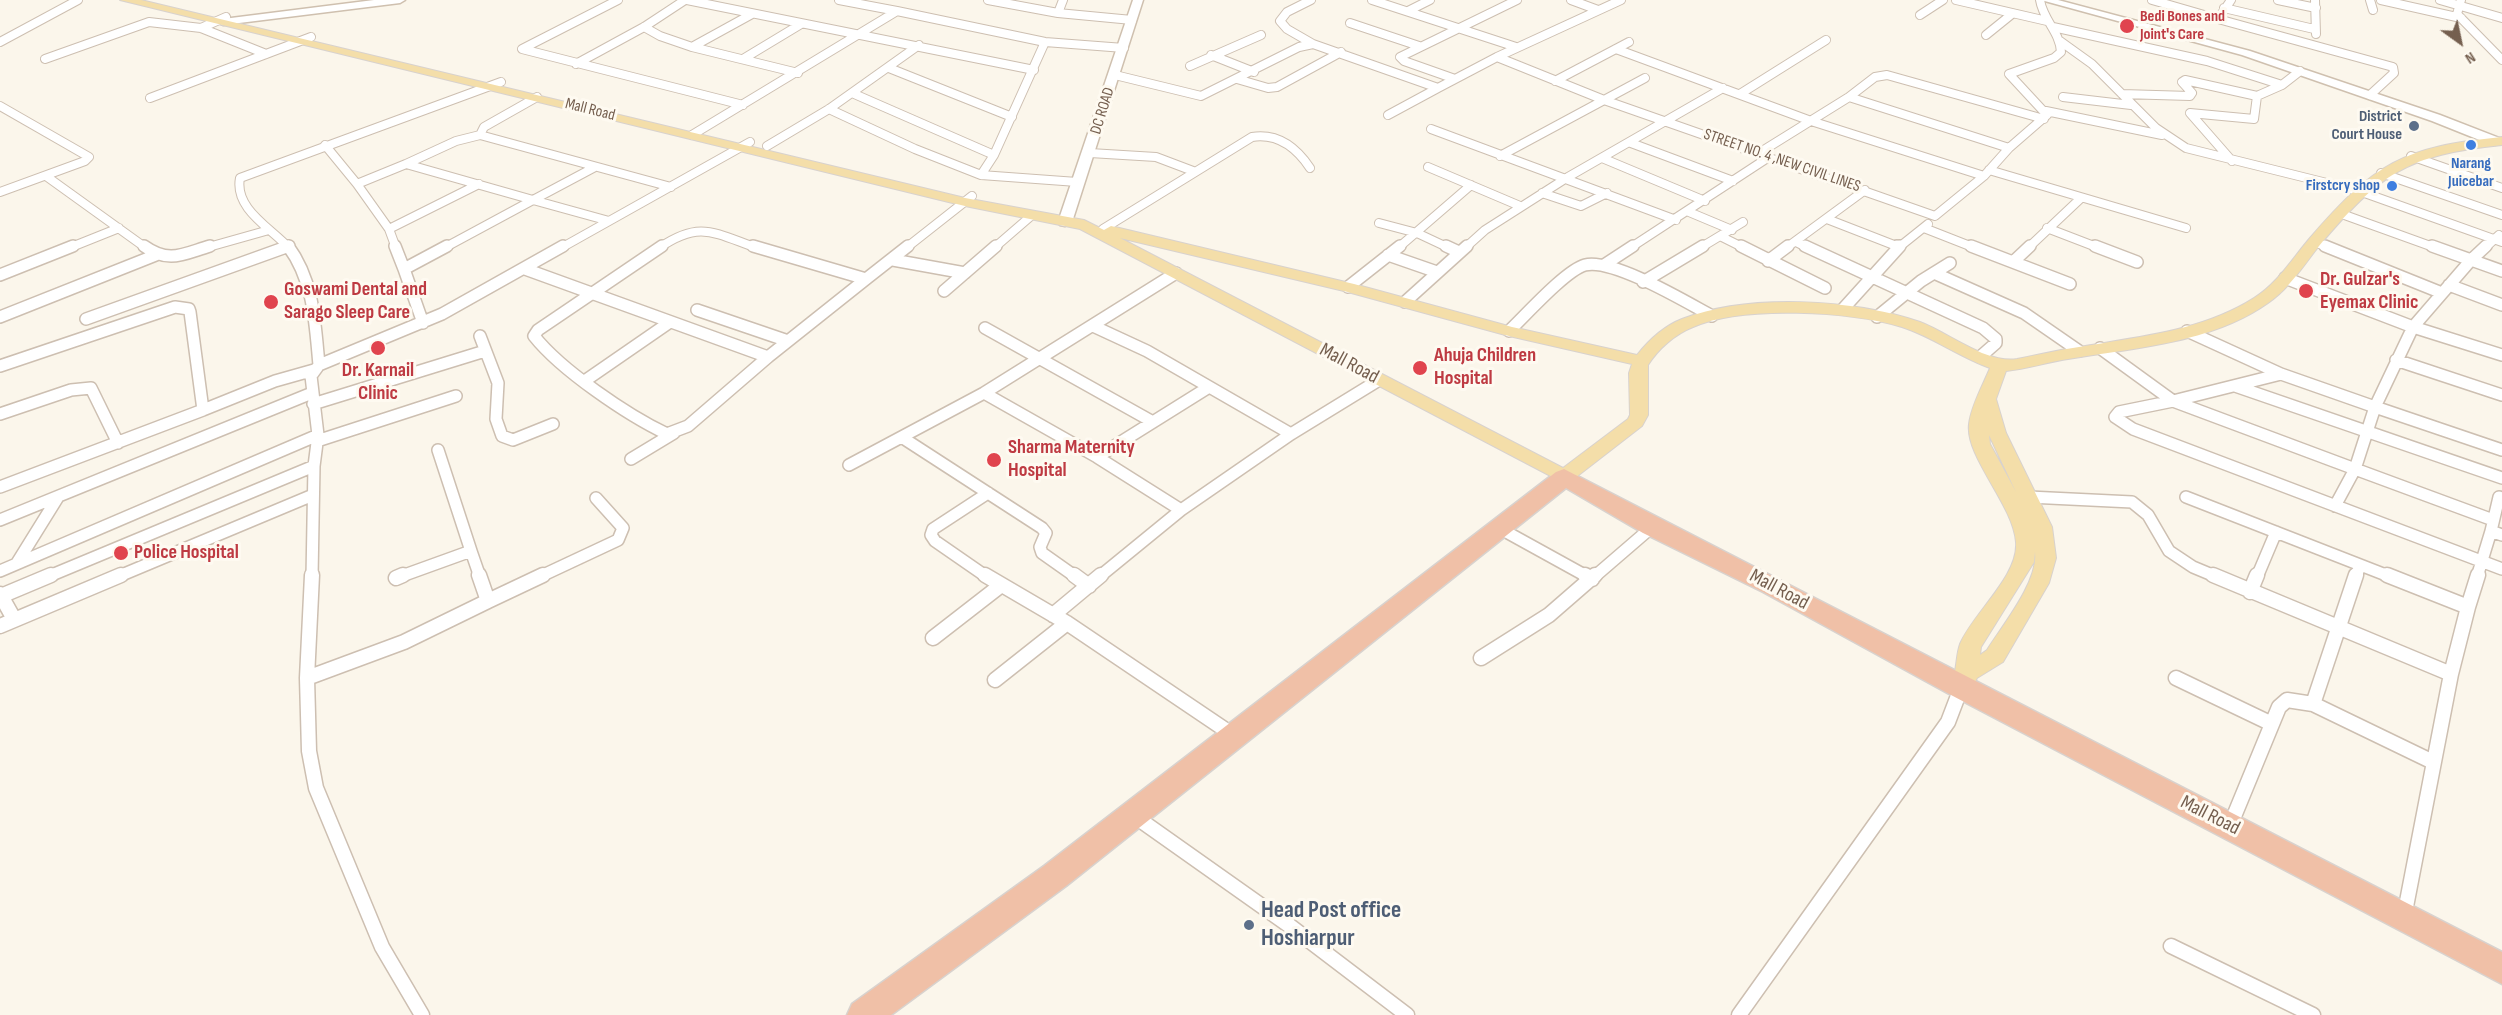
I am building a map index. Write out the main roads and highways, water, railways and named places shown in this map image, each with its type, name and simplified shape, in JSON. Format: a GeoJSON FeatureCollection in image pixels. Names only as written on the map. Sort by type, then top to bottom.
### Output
{"type":"FeatureCollection","features":[{"type":"Feature","properties":{"kind":"highway","name":"Mall Road"},"geometry":{"type":"LineString","coordinates":[[1564,477],[1652,527],[1964,680],[2230,826],[2502,969]]}},
{"type":"Feature","properties":{"kind":"highway"},"geometry":{"type":"LineString","coordinates":[[864,1015],[1055,876],[1233,735],[1501,529],[1564,477]]}},
{"type":"Feature","properties":{"kind":"main road","name":"Mall Road"},"geometry":{"type":"LineString","coordinates":[[126,0],[226,20]]}},
{"type":"Feature","properties":{"kind":"main road","name":"Mall Road"},"geometry":{"type":"LineString","coordinates":[[151,0],[696,133]]}},
{"type":"Feature","properties":{"kind":"main road"},"geometry":{"type":"LineString","coordinates":[[226,20],[400,0]]}},
{"type":"Feature","properties":{"kind":"main road","name":"DC ROAD"},"geometry":{"type":"LineString","coordinates":[[1060,220],[1090,153],[1138,0]]}},
{"type":"Feature","properties":{"kind":"main road"},"geometry":{"type":"LineString","coordinates":[[2046,0],[2068,3],[2201,40],[2300,71],[2500,142]]}},
{"type":"Feature","properties":{"kind":"main road","name":"Mall Road"},"geometry":{"type":"LineString","coordinates":[[496,84],[537,97],[745,144],[969,199],[1040,211],[1060,220]]}},
{"type":"Feature","properties":{"kind":"main road"},"geometry":{"type":"LineString","coordinates":[[1564,477],[1636,422],[1640,414],[1637,378],[1641,361],[1663,338],[1688,322],[1712,316],[1774,309],[1843,309],[1906,323],[1999,366],[2187,331],[2232,316],[2255,305],[2272,293],[2339,213],[2359,191],[2381,173],[2411,156],[2439,148],[2500,142]]}},
{"type":"Feature","properties":{"kind":"main road","name":"Mall Road"},"geometry":{"type":"LineString","coordinates":[[745,144],[767,147],[1031,216],[1084,225],[1564,477]]}},
{"type":"Feature","properties":{"kind":"main road"},"geometry":{"type":"LineString","coordinates":[[1084,225],[1347,287],[1509,332],[1641,361]]}},
{"type":"Feature","properties":{"kind":"main road"},"geometry":{"type":"LineString","coordinates":[[1964,680],[1970,646],[2024,562],[2026,542],[2020,519],[1982,444],[1978,424],[1999,366]]}},
{"type":"Feature","properties":{"kind":"main road"},"geometry":{"type":"LineString","coordinates":[[1964,680],[1995,656],[2029,602],[2044,569],[2046,558],[2042,527],[2030,497],[1997,434],[1988,401]]}},
{"type":"Feature","properties":{"kind":"place","name":"Bedi Bones and Joint's Care"},"geometry":{"type":"Point","coordinates":[2127,26]}},
{"type":"Feature","properties":{"kind":"place","name":"District Court House"},"geometry":{"type":"Point","coordinates":[2414,126]}},
{"type":"Feature","properties":{"kind":"place","name":"Narang Juicebar"},"geometry":{"type":"Point","coordinates":[2471,145]}},
{"type":"Feature","properties":{"kind":"place","name":"Firstcry shop"},"geometry":{"type":"Point","coordinates":[2392,186]}},
{"type":"Feature","properties":{"kind":"place","name":"Dr. Gulzar's Eyemax Clinic"},"geometry":{"type":"Point","coordinates":[2306,291]}},
{"type":"Feature","properties":{"kind":"place","name":"Goswami Dental and Sarago Sleep Care"},"geometry":{"type":"Point","coordinates":[271,302]}},
{"type":"Feature","properties":{"kind":"place","name":"Dr. Karnail Clinic"},"geometry":{"type":"Point","coordinates":[378,348]}},
{"type":"Feature","properties":{"kind":"place","name":"Ahuja Children Hospital"},"geometry":{"type":"Point","coordinates":[1420,368]}},
{"type":"Feature","properties":{"kind":"place","name":"Sharma Maternity Hospital"},"geometry":{"type":"Point","coordinates":[994,460]}},
{"type":"Feature","properties":{"kind":"place","name":"Police Hospital"},"geometry":{"type":"Point","coordinates":[121,553]}},
{"type":"Feature","properties":{"kind":"place","name":"Head Post office Hoshiarpur"},"geometry":{"type":"Point","coordinates":[1249,925]}}]}
